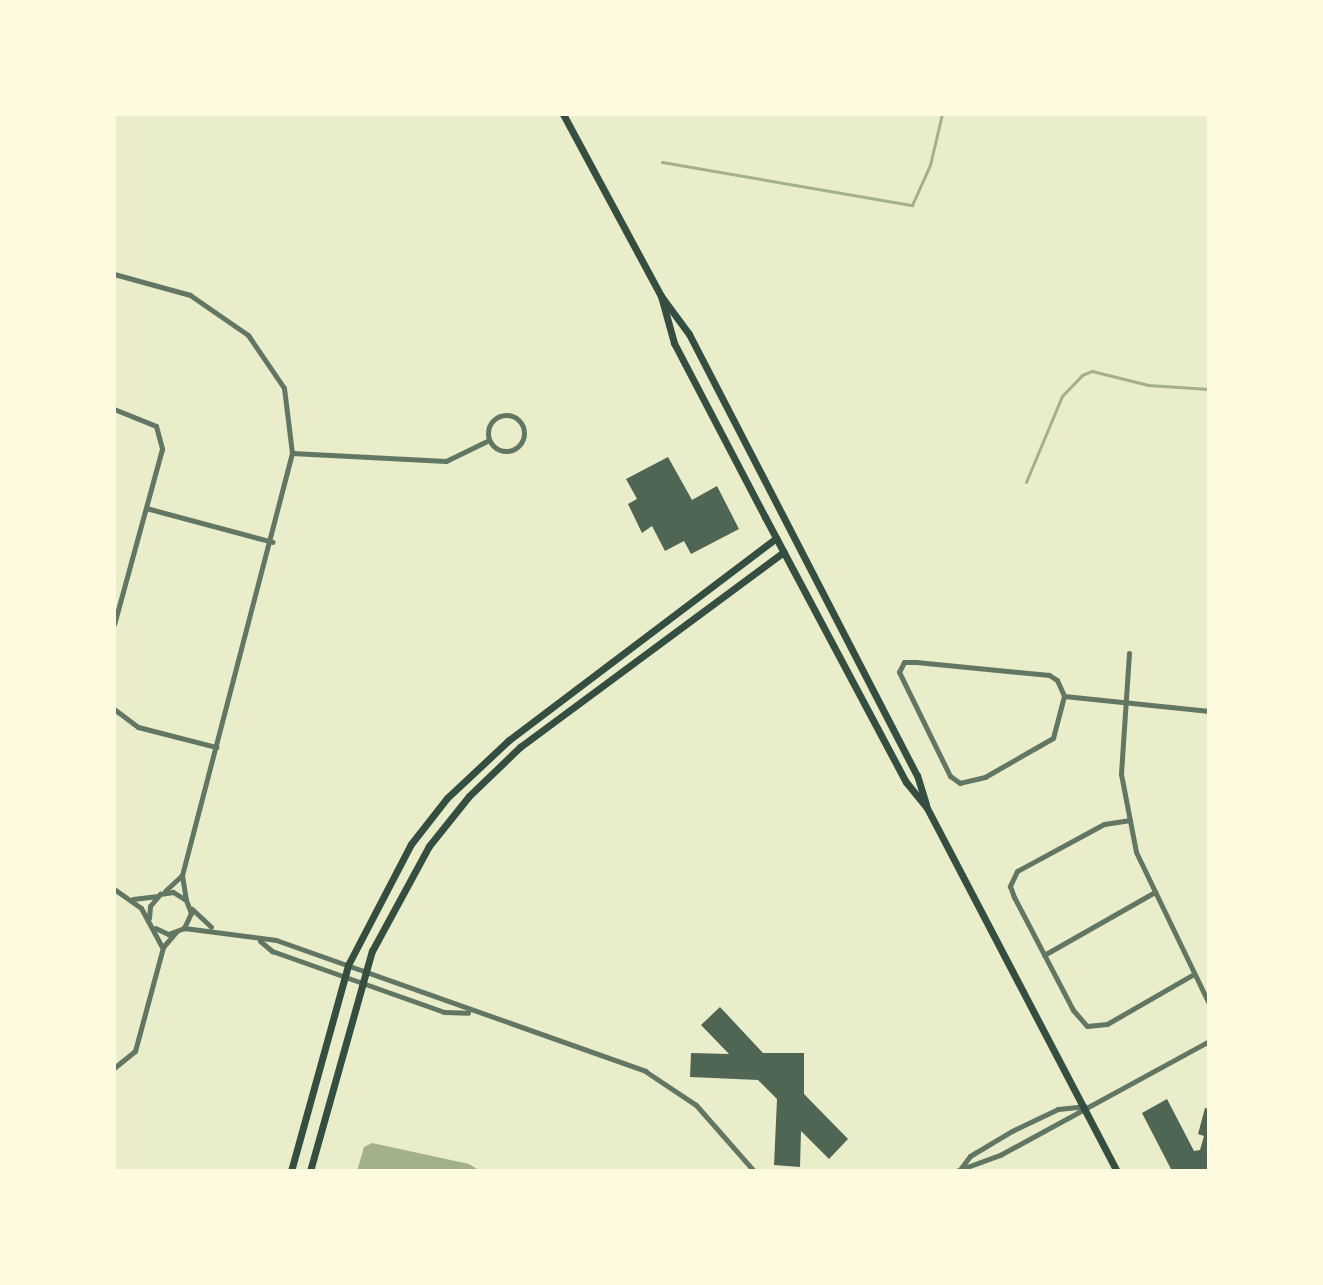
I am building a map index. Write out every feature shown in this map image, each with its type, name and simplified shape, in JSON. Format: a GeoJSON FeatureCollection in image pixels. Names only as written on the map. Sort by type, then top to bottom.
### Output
{"type":"FeatureCollection","features":[{"type":"Feature","properties":{"kind":"main road"},"geometry":{"type":"LineString","coordinates":[[563,114],[661,296],[689,334],[781,508],[917,775],[927,808]]}},
{"type":"Feature","properties":{"kind":"main road"},"geometry":{"type":"LineString","coordinates":[[661,296],[674,343],[906,782],[927,808],[1117,1171]]}},
{"type":"Feature","properties":{"kind":"main road"},"geometry":{"type":"LineString","coordinates":[[291,1171],[348,965],[385,886],[447,798],[509,740],[776,538]]}},
{"type":"Feature","properties":{"kind":"main road"},"geometry":{"type":"LineString","coordinates":[[310,1171],[366,971],[399,894],[469,796],[520,747],[784,552]]}},
{"type":"Feature","properties":{"kind":"street"},"geometry":{"type":"LineString","coordinates":[[114,274],[190,295],[248,335],[284,388],[292,453],[273,542],[182,875],[190,908],[211,928]]}},
{"type":"Feature","properties":{"kind":"street"},"geometry":{"type":"LineString","coordinates":[[114,409],[156,426],[161,436],[146,508],[114,624]]}},
{"type":"Feature","properties":{"kind":"street"},"geometry":{"type":"LineString","coordinates":[[498,416],[512,416],[522,425],[523,439],[513,450],[499,450],[489,440],[489,426],[498,416]]}},
{"type":"Feature","properties":{"kind":"street"},"geometry":{"type":"LineString","coordinates":[[292,453],[446,461],[489,440]]}},
{"type":"Feature","properties":{"kind":"street"},"geometry":{"type":"LineString","coordinates":[[146,508],[273,542]]}},
{"type":"Feature","properties":{"kind":"street"},"geometry":{"type":"LineString","coordinates":[[1129,653],[1121,774],[1136,852],[1209,1004]]}},
{"type":"Feature","properties":{"kind":"street"},"geometry":{"type":"LineString","coordinates":[[904,662],[916,662],[1049,675],[1057,680],[1064,696],[1053,738],[985,777],[960,783],[950,776],[899,672],[904,662]]}},
{"type":"Feature","properties":{"kind":"street"},"geometry":{"type":"LineString","coordinates":[[1064,696],[1209,711]]}},
{"type":"Feature","properties":{"kind":"street"},"geometry":{"type":"LineString","coordinates":[[114,709],[138,727],[216,747]]}},
{"type":"Feature","properties":{"kind":"street"},"geometry":{"type":"LineString","coordinates":[[1130,820],[1091,830],[1011,878],[1014,897],[1079,1020],[1095,1028],[1194,974]]}},
{"type":"Feature","properties":{"kind":"street"},"geometry":{"type":"LineString","coordinates":[[149,918],[160,894],[182,875]]}},
{"type":"Feature","properties":{"kind":"street"},"geometry":{"type":"LineString","coordinates":[[114,889],[132,899],[149,918],[163,947]]}},
{"type":"Feature","properties":{"kind":"street"},"geometry":{"type":"LineString","coordinates":[[1044,955],[1155,892]]}},
{"type":"Feature","properties":{"kind":"street"},"geometry":{"type":"LineString","coordinates":[[132,899],[160,894],[186,900]]}},
{"type":"Feature","properties":{"kind":"street"},"geometry":{"type":"LineString","coordinates":[[184,928],[190,908]]}},
{"type":"Feature","properties":{"kind":"street"},"geometry":{"type":"LineString","coordinates":[[155,928],[176,932]]}},
{"type":"Feature","properties":{"kind":"street"},"geometry":{"type":"LineString","coordinates":[[114,1068],[135,1051],[163,947],[176,932],[184,928],[211,928],[260,941],[276,940],[663,1081],[696,1105],[754,1171]]}},
{"type":"Feature","properties":{"kind":"street"},"geometry":{"type":"LineString","coordinates":[[260,941],[272,951],[444,1012],[470,1013]]}},
{"type":"Feature","properties":{"kind":"street"},"geometry":{"type":"LineString","coordinates":[[958,1170],[1000,1155],[1209,1041]]}},
{"type":"Feature","properties":{"kind":"street"},"geometry":{"type":"LineString","coordinates":[[958,1170],[970,1156],[1022,1126],[1058,1109],[1085,1106]]}},
{"type":"Feature","properties":{"kind":"shaded area"},"geometry":{"type":"Polygon","coordinates":[[[372,1143],[469,1164],[480,1171],[357,1171],[364,1147],[372,1143]]]}},
{"type":"Feature","properties":{"kind":"building"},"geometry":{"type":"Polygon","coordinates":[[[668,457],[692,500],[717,486],[739,529],[691,554],[684,541],[665,551],[652,526],[642,533],[628,504],[637,499],[626,479],[668,457]]]}},
{"type":"Feature","properties":{"kind":"building"},"geometry":{"type":"Polygon","coordinates":[[[720,1007],[763,1053],[804,1053],[804,1094],[848,1139],[829,1159],[801,1131],[800,1167],[774,1165],[777,1099],[758,1080],[690,1077],[691,1053],[729,1054],[701,1025],[720,1007]]]}},
{"type":"Feature","properties":{"kind":"building"},"geometry":{"type":"Polygon","coordinates":[[[1167,1099],[1194,1151],[1200,1150],[1204,1136],[1198,1134],[1205,1108],[1209,1109],[1209,1171],[1172,1171],[1142,1113],[1167,1099]]]}},
{"type":"Feature","properties":{"kind":"waterway"},"geometry":{"type":"LineString","coordinates":[[662,162],[912,205],[930,165],[942,114]]}},
{"type":"Feature","properties":{"kind":"waterway"},"geometry":{"type":"LineString","coordinates":[[1026,482],[1062,396],[1082,375],[1092,371],[1148,385],[1209,389]]}}]}
